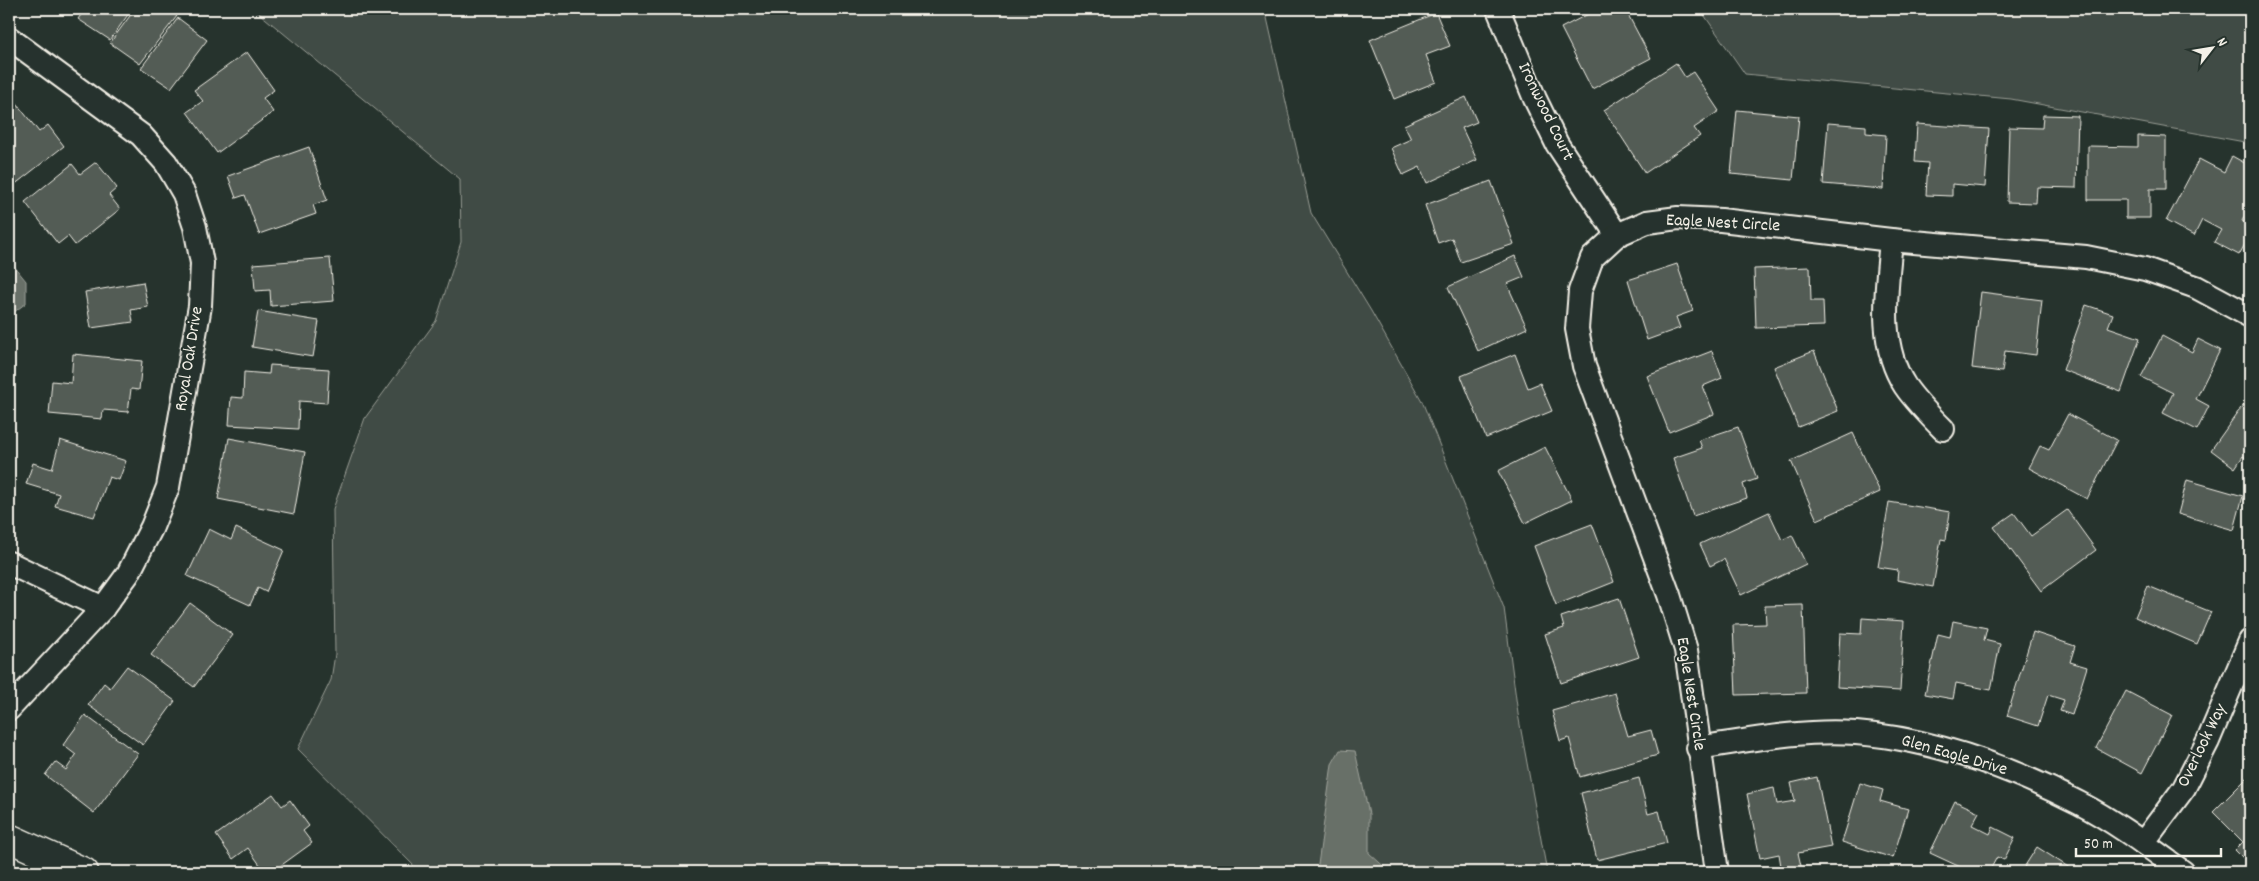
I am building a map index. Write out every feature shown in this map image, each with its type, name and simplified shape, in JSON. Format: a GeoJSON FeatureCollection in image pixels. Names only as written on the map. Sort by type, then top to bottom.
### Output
{"type":"FeatureCollection","features":[{"type":"Feature","properties":{"kind":"street","name":"Ironwood Court"},"geometry":{"type":"LineString","coordinates":[[1498,9],[1535,99],[1557,144],[1617,235]]}},
{"type":"Feature","properties":{"kind":"street","name":"Royal Oak Drive"},"geometry":{"type":"LineString","coordinates":[[9,38],[141,135],[166,162],[184,194],[195,227],[202,263],[200,306],[168,487],[152,527],[128,574],[103,608],[9,709]]}},
{"type":"Feature","properties":{"kind":"street","name":"Eagle Nest Circle"},"geometry":{"type":"LineString","coordinates":[[1717,872],[1698,748],[1686,650],[1669,595],[1584,366],[1577,329],[1580,292],[1592,258],[1617,235],[1647,222],[1678,218],[1721,220],[1891,240],[2086,257],[2145,269],[2196,287],[2250,316]]}},
{"type":"Feature","properties":{"kind":"street"},"geometry":{"type":"LineString","coordinates":[[1891,240],[1885,320],[1890,353],[1904,385],[1943,430]]}},
{"type":"Feature","properties":{"kind":"street"},"geometry":{"type":"LineString","coordinates":[[9,563],[103,608]]}},
{"type":"Feature","properties":{"kind":"street","name":"Overlook Way"},"geometry":{"type":"LineString","coordinates":[[2143,843],[2184,788],[2204,749],[2250,640]]}},
{"type":"Feature","properties":{"kind":"street","name":"Glen Eagle Drive"},"geometry":{"type":"LineString","coordinates":[[1698,748],[1795,734],[1847,733],[1921,744],[2000,767],[2080,804],[2143,843],[2183,872]]}},
{"type":"Feature","properties":{"kind":"street"},"geometry":{"type":"LineString","coordinates":[[9,838],[84,872]]}},
{"type":"Feature","properties":{"kind":"shaded area"},"geometry":{"type":"Polygon","coordinates":[[[254,9],[1265,9],[1311,213],[1371,311],[1422,401],[1504,608],[1518,714],[1547,872],[420,872],[298,749],[331,680],[335,654],[333,509],[365,418],[436,321],[461,242],[460,179],[254,9]]]}},
{"type":"Feature","properties":{"kind":"shaded area"},"geometry":{"type":"Polygon","coordinates":[[[1700,9],[2250,9],[2250,143],[2011,99],[1745,74],[1700,9]]]}},
{"type":"Feature","properties":{"kind":"shaded area"},"geometry":{"type":"Polygon","coordinates":[[[9,260],[26,281],[26,303],[9,316],[9,260]]]}},
{"type":"Feature","properties":{"kind":"shaded area"},"geometry":{"type":"Polygon","coordinates":[[[1340,750],[1355,751],[1369,814],[1369,853],[1390,872],[1317,872],[1332,764],[1340,750]]]}},
{"type":"Feature","properties":{"kind":"building"},"geometry":{"type":"Polygon","coordinates":[[[85,9],[132,9],[110,40],[78,19],[85,9]]]}},
{"type":"Feature","properties":{"kind":"building"},"geometry":{"type":"Polygon","coordinates":[[[135,9],[168,9],[177,16],[140,64],[110,43],[135,9]]]}},
{"type":"Feature","properties":{"kind":"building"},"geometry":{"type":"Polygon","coordinates":[[[1598,9],[1625,9],[1651,58],[1592,89],[1561,28],[1598,9]]]}},
{"type":"Feature","properties":{"kind":"building"},"geometry":{"type":"Polygon","coordinates":[[[1436,13],[1450,46],[1426,55],[1436,82],[1394,99],[1370,40],[1436,13]]]}},
{"type":"Feature","properties":{"kind":"building"},"geometry":{"type":"Polygon","coordinates":[[[178,18],[207,40],[171,88],[141,68],[178,18]]]}},
{"type":"Feature","properties":{"kind":"building"},"geometry":{"type":"Polygon","coordinates":[[[247,52],[274,90],[263,98],[273,112],[217,153],[187,112],[203,101],[194,90],[247,52]]]}},
{"type":"Feature","properties":{"kind":"building"},"geometry":{"type":"Polygon","coordinates":[[[1676,63],[1685,77],[1693,72],[1719,111],[1694,128],[1700,136],[1645,173],[1604,110],[1676,63]]]}},
{"type":"Feature","properties":{"kind":"building"},"geometry":{"type":"Polygon","coordinates":[[[1466,97],[1477,122],[1462,128],[1477,160],[1427,183],[1420,167],[1403,175],[1391,148],[1411,139],[1404,125],[1466,97]]]}},
{"type":"Feature","properties":{"kind":"building"},"geometry":{"type":"Polygon","coordinates":[[[17,104],[39,132],[48,125],[64,146],[9,189],[9,110],[17,104]]]}},
{"type":"Feature","properties":{"kind":"building"},"geometry":{"type":"Polygon","coordinates":[[[1737,110],[1799,116],[1793,180],[1731,174],[1737,110]]]}},
{"type":"Feature","properties":{"kind":"building"},"geometry":{"type":"Polygon","coordinates":[[[2043,115],[2078,116],[2076,188],[2037,187],[2036,203],[2007,202],[2009,127],[2042,128],[2043,115]]]}},
{"type":"Feature","properties":{"kind":"building"},"geometry":{"type":"Polygon","coordinates":[[[1828,123],[1866,126],[1866,133],[1886,135],[1883,189],[1823,184],[1828,123]]]}},
{"type":"Feature","properties":{"kind":"building"},"geometry":{"type":"Polygon","coordinates":[[[1917,124],[1989,129],[1985,187],[1952,184],[1952,196],[1926,195],[1928,163],[1915,162],[1917,124]]]}},
{"type":"Feature","properties":{"kind":"building"},"geometry":{"type":"Polygon","coordinates":[[[2138,136],[2166,137],[2166,189],[2150,189],[2150,218],[2126,218],[2126,200],[2088,200],[2088,146],[2138,147],[2138,136]]]}},
{"type":"Feature","properties":{"kind":"building"},"geometry":{"type":"Polygon","coordinates":[[[309,147],[327,200],[313,205],[316,214],[259,234],[245,195],[236,198],[228,176],[309,147]]]}},
{"type":"Feature","properties":{"kind":"building"},"geometry":{"type":"Polygon","coordinates":[[[2232,156],[2250,166],[2250,205],[2242,221],[2250,225],[2250,235],[2239,255],[2214,242],[2221,230],[2202,220],[2194,236],[2166,221],[2199,159],[2224,172],[2232,156]]]}},
{"type":"Feature","properties":{"kind":"building"},"geometry":{"type":"Polygon","coordinates":[[[96,162],[117,188],[109,195],[120,209],[75,245],[68,236],[58,244],[25,202],[72,164],[80,174],[96,162]]]}},
{"type":"Feature","properties":{"kind":"building"},"geometry":{"type":"Polygon","coordinates":[[[1491,181],[1514,244],[1461,262],[1452,238],[1438,243],[1425,205],[1491,181]]]}},
{"type":"Feature","properties":{"kind":"building"},"geometry":{"type":"Polygon","coordinates":[[[1515,256],[1524,277],[1507,284],[1527,328],[1478,351],[1448,287],[1515,256]]]}},
{"type":"Feature","properties":{"kind":"building"},"geometry":{"type":"Polygon","coordinates":[[[330,258],[334,301],[271,306],[270,290],[255,291],[253,264],[330,258]]]}},
{"type":"Feature","properties":{"kind":"building"},"geometry":{"type":"Polygon","coordinates":[[[1677,264],[1693,311],[1676,317],[1680,328],[1647,340],[1628,280],[1677,264]]]}},
{"type":"Feature","properties":{"kind":"building"},"geometry":{"type":"Polygon","coordinates":[[[1810,267],[1811,301],[1823,301],[1824,326],[1756,328],[1754,269],[1810,267]]]}},
{"type":"Feature","properties":{"kind":"building"},"geometry":{"type":"Polygon","coordinates":[[[143,282],[148,307],[131,310],[133,322],[91,328],[85,292],[143,282]]]}},
{"type":"Feature","properties":{"kind":"building"},"geometry":{"type":"Polygon","coordinates":[[[1981,292],[2042,300],[2036,355],[2005,351],[2002,372],[1972,368],[1981,292]]]}},
{"type":"Feature","properties":{"kind":"building"},"geometry":{"type":"Polygon","coordinates":[[[2086,305],[2113,314],[2108,327],[2140,338],[2121,392],[2063,370],[2086,305]]]}},
{"type":"Feature","properties":{"kind":"building"},"geometry":{"type":"Polygon","coordinates":[[[258,311],[319,321],[313,357],[252,347],[258,311]]]}},
{"type":"Feature","properties":{"kind":"building"},"geometry":{"type":"Polygon","coordinates":[[[2162,336],[2192,352],[2198,339],[2220,350],[2196,399],[2209,406],[2197,430],[2163,413],[2173,393],[2141,377],[2162,336]]]}},
{"type":"Feature","properties":{"kind":"building"},"geometry":{"type":"Polygon","coordinates":[[[1712,351],[1722,378],[1703,386],[1714,414],[1669,432],[1647,376],[1712,351]]]}},
{"type":"Feature","properties":{"kind":"building"},"geometry":{"type":"Polygon","coordinates":[[[1814,351],[1838,411],[1798,427],[1774,367],[1814,351]]]}},
{"type":"Feature","properties":{"kind":"building"},"geometry":{"type":"Polygon","coordinates":[[[73,354],[142,361],[139,390],[131,389],[128,412],[103,410],[102,419],[49,414],[52,381],[71,383],[73,354]]]}},
{"type":"Feature","properties":{"kind":"building"},"geometry":{"type":"Polygon","coordinates":[[[1515,354],[1528,388],[1540,383],[1552,411],[1486,438],[1461,376],[1515,354]]]}},
{"type":"Feature","properties":{"kind":"building"},"geometry":{"type":"Polygon","coordinates":[[[270,365],[329,369],[327,403],[299,401],[298,429],[229,425],[231,397],[243,398],[244,372],[269,374],[270,365]]]}},
{"type":"Feature","properties":{"kind":"building"},"geometry":{"type":"Polygon","coordinates":[[[2248,398],[2250,461],[2243,456],[2235,468],[2211,450],[2248,398]]]}},
{"type":"Feature","properties":{"kind":"building"},"geometry":{"type":"Polygon","coordinates":[[[2068,414],[2117,440],[2087,499],[2029,468],[2040,446],[2049,450],[2068,414]]]}},
{"type":"Feature","properties":{"kind":"building"},"geometry":{"type":"Polygon","coordinates":[[[1738,427],[1757,479],[1743,484],[1747,498],[1693,516],[1673,458],[1702,448],[1699,440],[1738,427]]]}},
{"type":"Feature","properties":{"kind":"building"},"geometry":{"type":"Polygon","coordinates":[[[1853,433],[1880,492],[1817,520],[1791,461],[1853,433]]]}},
{"type":"Feature","properties":{"kind":"building"},"geometry":{"type":"Polygon","coordinates":[[[229,438],[305,452],[294,514],[218,499],[229,438]]]}},
{"type":"Feature","properties":{"kind":"building"},"geometry":{"type":"Polygon","coordinates":[[[60,440],[126,461],[119,480],[109,477],[94,517],[55,506],[59,494],[26,484],[33,463],[52,469],[60,440]]]}},
{"type":"Feature","properties":{"kind":"building"},"geometry":{"type":"Polygon","coordinates":[[[1545,447],[1572,500],[1525,523],[1498,471],[1545,447]]]}},
{"type":"Feature","properties":{"kind":"building"},"geometry":{"type":"Polygon","coordinates":[[[2187,480],[2243,496],[2234,530],[2178,514],[2187,480]]]}},
{"type":"Feature","properties":{"kind":"building"},"geometry":{"type":"Polygon","coordinates":[[[1889,502],[1950,512],[1946,540],[1941,539],[1933,587],[1897,580],[1898,570],[1878,567],[1889,502]]]}},
{"type":"Feature","properties":{"kind":"building"},"geometry":{"type":"Polygon","coordinates":[[[2067,510],[2096,550],[2041,591],[1994,527],[2014,513],[2031,536],[2067,510]]]}},
{"type":"Feature","properties":{"kind":"building"},"geometry":{"type":"Polygon","coordinates":[[[1769,512],[1782,540],[1792,535],[1806,564],[1741,595],[1724,559],[1710,566],[1700,544],[1769,512]]]}},
{"type":"Feature","properties":{"kind":"building"},"geometry":{"type":"Polygon","coordinates":[[[1592,524],[1614,582],[1556,605],[1534,546],[1592,524]]]}},
{"type":"Feature","properties":{"kind":"building"},"geometry":{"type":"Polygon","coordinates":[[[236,528],[284,550],[266,592],[258,588],[250,605],[187,576],[209,529],[231,540],[236,528]]]}},
{"type":"Feature","properties":{"kind":"building"},"geometry":{"type":"Polygon","coordinates":[[[2148,586],[2211,612],[2197,644],[2135,617],[2148,586]]]}},
{"type":"Feature","properties":{"kind":"building"},"geometry":{"type":"Polygon","coordinates":[[[1619,598],[1639,657],[1561,683],[1545,634],[1564,628],[1561,617],[1619,598]]]}},
{"type":"Feature","properties":{"kind":"building"},"geometry":{"type":"Polygon","coordinates":[[[190,603],[233,635],[194,687],[151,655],[190,603]]]}},
{"type":"Feature","properties":{"kind":"building"},"geometry":{"type":"Polygon","coordinates":[[[1803,605],[1806,693],[1736,695],[1733,625],[1766,624],[1765,606],[1803,605]]]}},
{"type":"Feature","properties":{"kind":"building"},"geometry":{"type":"Polygon","coordinates":[[[1862,618],[1904,621],[1900,691],[1837,687],[1840,633],[1861,634],[1862,618]]]}},
{"type":"Feature","properties":{"kind":"building"},"geometry":{"type":"Polygon","coordinates":[[[1953,621],[1987,628],[1984,640],[2000,644],[1991,690],[1956,683],[1953,699],[1925,694],[1938,634],[1950,637],[1953,621]]]}},
{"type":"Feature","properties":{"kind":"building"},"geometry":{"type":"Polygon","coordinates":[[[2033,632],[2075,646],[2070,662],[2087,667],[2072,715],[2060,711],[2064,700],[2048,695],[2038,726],[2007,716],[2033,632]]]}},
{"type":"Feature","properties":{"kind":"building"},"geometry":{"type":"Polygon","coordinates":[[[127,666],[175,701],[143,745],[88,705],[104,683],[110,688],[127,666]]]}},
{"type":"Feature","properties":{"kind":"building"},"geometry":{"type":"Polygon","coordinates":[[[2126,691],[2172,715],[2142,773],[2096,748],[2126,691]]]}},
{"type":"Feature","properties":{"kind":"building"},"geometry":{"type":"Polygon","coordinates":[[[1615,693],[1628,736],[1651,730],[1658,755],[1580,777],[1569,738],[1560,741],[1552,711],[1615,693]]]}},
{"type":"Feature","properties":{"kind":"building"},"geometry":{"type":"Polygon","coordinates":[[[85,715],[138,754],[94,813],[45,775],[55,762],[66,770],[76,755],[63,745],[85,715]]]}},
{"type":"Feature","properties":{"kind":"building"},"geometry":{"type":"Polygon","coordinates":[[[2250,775],[2250,865],[2235,850],[2243,842],[2213,812],[2250,775]]]}},
{"type":"Feature","properties":{"kind":"building"},"geometry":{"type":"Polygon","coordinates":[[[1817,777],[1831,847],[1798,853],[1802,870],[1782,872],[1779,854],[1760,858],[1747,794],[1774,788],[1777,804],[1795,801],[1791,783],[1817,777]]]}},
{"type":"Feature","properties":{"kind":"building"},"geometry":{"type":"Polygon","coordinates":[[[1639,778],[1648,814],[1659,811],[1667,843],[1597,860],[1581,793],[1639,778]]]}},
{"type":"Feature","properties":{"kind":"building"},"geometry":{"type":"Polygon","coordinates":[[[1860,783],[1883,790],[1880,801],[1908,809],[1893,858],[1842,842],[1860,783]]]}},
{"type":"Feature","properties":{"kind":"building"},"geometry":{"type":"Polygon","coordinates":[[[273,794],[282,806],[290,800],[309,826],[303,831],[312,843],[272,872],[265,872],[248,848],[233,859],[216,835],[273,794]]]}},
{"type":"Feature","properties":{"kind":"building"},"geometry":{"type":"Polygon","coordinates":[[[1955,801],[1979,812],[1972,825],[1990,834],[1993,827],[2015,838],[2004,860],[1997,857],[1989,872],[1971,872],[1930,853],[1955,801]]]}},
{"type":"Feature","properties":{"kind":"building"},"geometry":{"type":"Polygon","coordinates":[[[2037,847],[2076,872],[2021,872],[2037,847]]]}},
{"type":"Feature","properties":{"kind":"building"},"geometry":{"type":"Polygon","coordinates":[[[1639,868],[1640,872],[1619,872],[1639,868]]]}}]}
